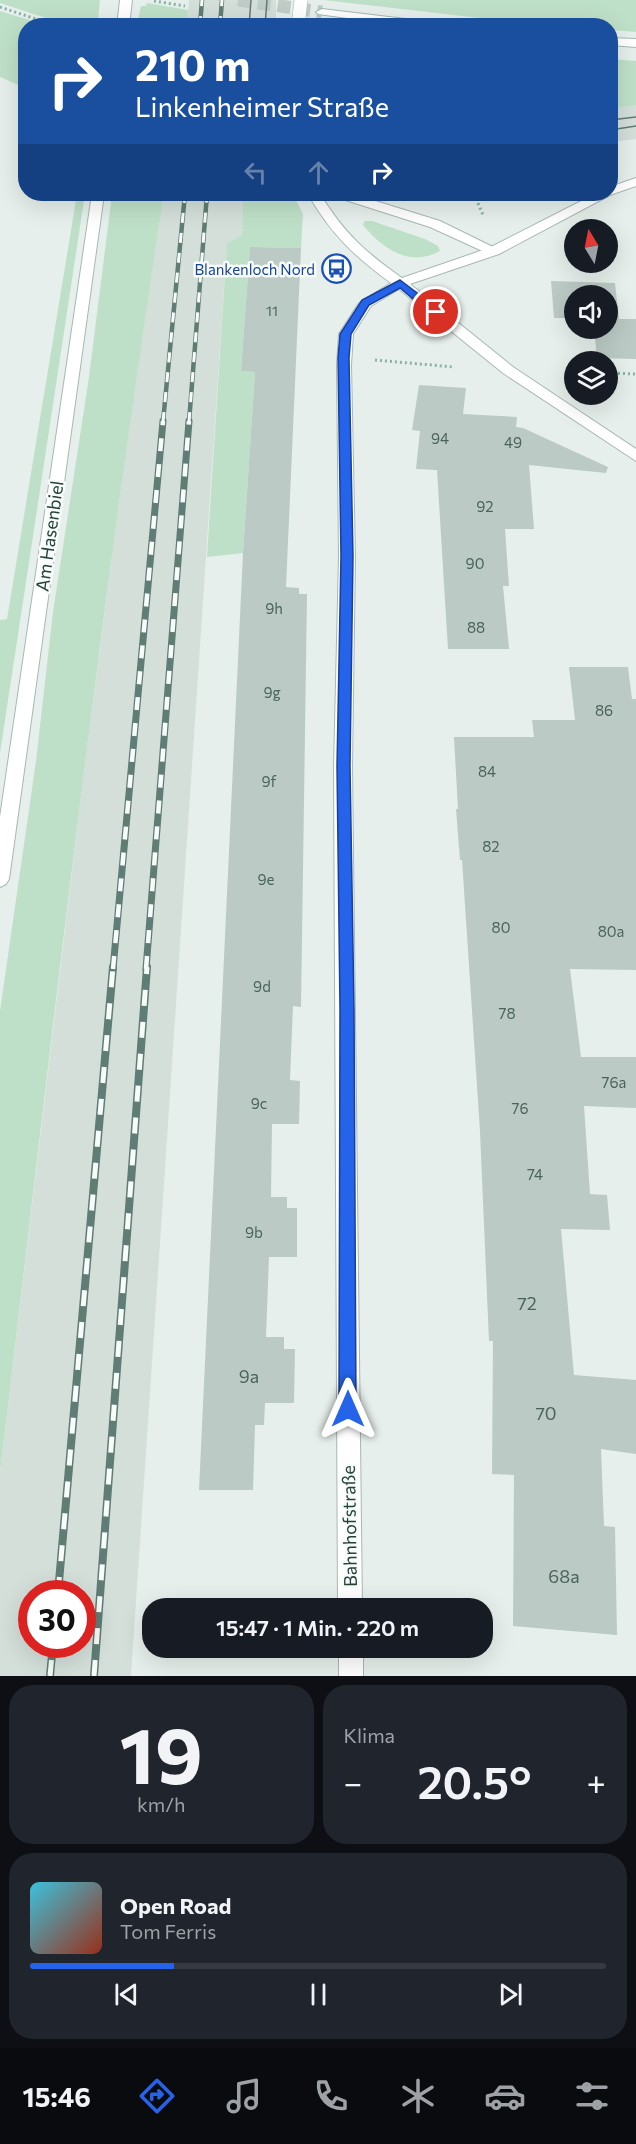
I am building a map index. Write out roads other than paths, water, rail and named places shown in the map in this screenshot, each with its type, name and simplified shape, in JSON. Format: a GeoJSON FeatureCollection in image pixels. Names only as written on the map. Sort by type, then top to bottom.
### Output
{"type":"FeatureCollection","features":[{"type":"Feature","properties":{"kind":"street"},"geometry":{"type":"LineString","coordinates":[[124,18],[126,0]]}},
{"type":"Feature","properties":{"kind":"street"},"geometry":{"type":"LineString","coordinates":[[299,18],[301,0]]}},
{"type":"Feature","properties":{"kind":"street"},"geometry":{"type":"LineString","coordinates":[[322,12],[372,18]]}},
{"type":"Feature","properties":{"kind":"street"},"geometry":{"type":"LineString","coordinates":[[618,42],[636,43]]}},
{"type":"Feature","properties":{"kind":"street"},"geometry":{"type":"LineString","coordinates":[[618,188],[636,182]]}},
{"type":"Feature","properties":{"kind":"street","name":"Am Hasenbiel"},"geometry":{"type":"LineString","coordinates":[[0,879],[97,201]]}},
{"type":"Feature","properties":{"kind":"street"},"geometry":{"type":"LineString","coordinates":[[318,201],[328,218],[362,256],[508,370],[636,456]]}},
{"type":"Feature","properties":{"kind":"street"},"geometry":{"type":"LineString","coordinates":[[363,201],[435,224],[494,251]]}},
{"type":"Feature","properties":{"kind":"street","name":"Bahnhofstraße"},"geometry":{"type":"LineString","coordinates":[[350,1598],[343,766],[347,556],[344,358],[346,334],[366,303],[400,284],[494,251],[590,201]]}},
{"type":"Feature","properties":{"kind":"street"},"geometry":{"type":"LineString","coordinates":[[351,1658],[351,1676]]}},
{"type":"Feature","properties":{"kind":"tunnel"},"geometry":{"type":"LineString","coordinates":[[238,0],[322,12]]}},
{"type":"Feature","properties":{"kind":"tram line"},"geometry":{"type":"LineString","coordinates":[[250,18],[251,0]]}},
{"type":"Feature","properties":{"kind":"tram line"},"geometry":{"type":"LineString","coordinates":[[266,18],[267,0]]}},
{"type":"Feature","properties":{"kind":"tram line"},"geometry":{"type":"LineString","coordinates":[[618,119],[636,117]]}},
{"type":"Feature","properties":{"kind":"tram line"},"geometry":{"type":"LineString","coordinates":[[618,129],[636,126]]}},
{"type":"Feature","properties":{"kind":"railway"},"geometry":{"type":"LineString","coordinates":[[201,18],[202,0]]}},
{"type":"Feature","properties":{"kind":"railway"},"geometry":{"type":"LineString","coordinates":[[221,18],[222,0]]}},
{"type":"Feature","properties":{"kind":"railway"},"geometry":{"type":"LineString","coordinates":[[163,422],[184,201]]}},
{"type":"Feature","properties":{"kind":"railway"},"geometry":{"type":"LineString","coordinates":[[189,422],[206,201]]}},
{"type":"Feature","properties":{"kind":"railway"},"geometry":{"type":"LineString","coordinates":[[113,969],[163,421]]}},
{"type":"Feature","properties":{"kind":"railway"},"geometry":{"type":"LineString","coordinates":[[146,969],[189,421]]}},
{"type":"Feature","properties":{"kind":"railway"},"geometry":{"type":"LineString","coordinates":[[59,1580],[113,967]]}},
{"type":"Feature","properties":{"kind":"railway"},"geometry":{"type":"LineString","coordinates":[[94,1676],[147,967]]}},
{"type":"Feature","properties":{"kind":"railway"},"geometry":{"type":"LineString","coordinates":[[50,1676],[52,1658]]}},
{"type":"Feature","properties":{"kind":"place","name":"Blankenloch Nord"},"geometry":{"type":"Point","coordinates":[336,269]}}]}
